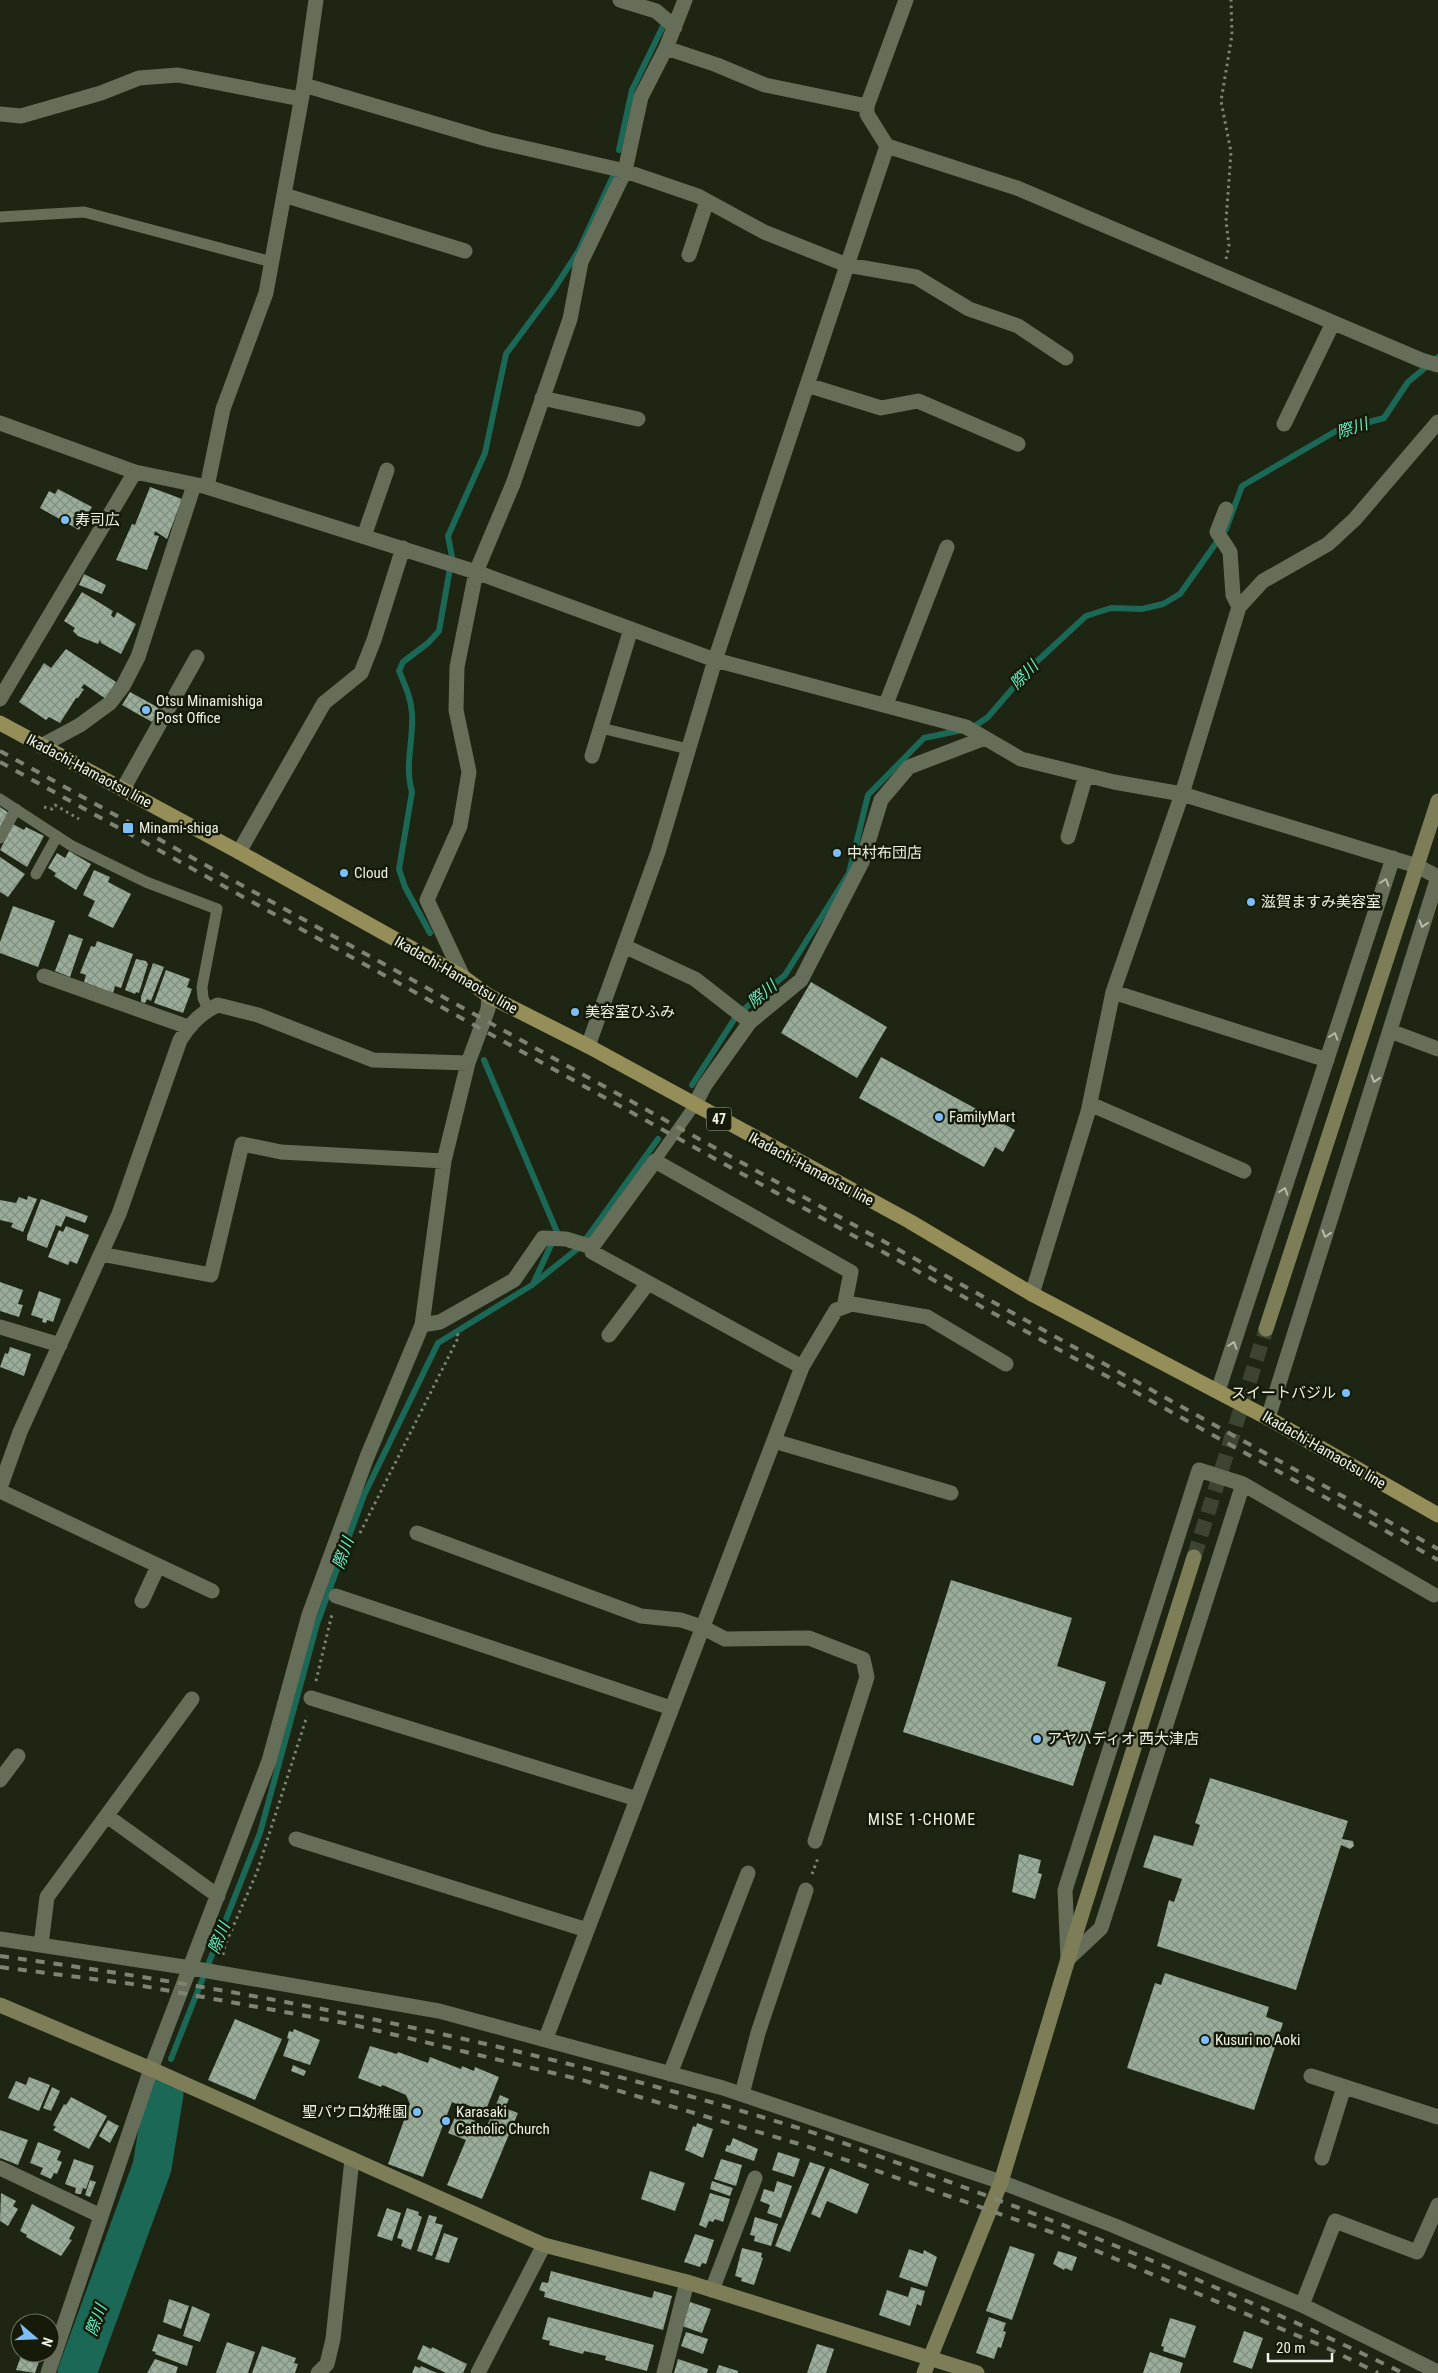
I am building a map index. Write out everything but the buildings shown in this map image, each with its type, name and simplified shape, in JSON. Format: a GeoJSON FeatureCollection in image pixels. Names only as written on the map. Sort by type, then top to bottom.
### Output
{"type":"FeatureCollection","features":[{"type":"Feature","properties":{"kind":"main road","name":"Ikadachi-Hamaotsu line"},"geometry":{"type":"LineString","coordinates":[[0,723],[463,977],[489,996],[588,1046],[694,1106],[909,1221],[1032,1294],[1268,1418],[1438,1515]]}},
{"type":"Feature","properties":{"kind":"street"},"geometry":{"type":"LineString","coordinates":[[41,746],[80,724],[110,703],[138,657],[200,486],[223,409],[266,293],[303,92],[316,0]]}},
{"type":"Feature","properties":{"kind":"street"},"geometry":{"type":"LineString","coordinates":[[620,0],[656,12],[675,26]]}},
{"type":"Feature","properties":{"kind":"street"},"geometry":{"type":"LineString","coordinates":[[463,977],[427,900],[460,826],[469,772],[456,710],[457,667],[471,570],[513,484],[570,319],[582,262],[625,171],[641,97],[666,48],[685,0]]}},
{"type":"Feature","properties":{"kind":"street"},"geometry":{"type":"LineString","coordinates":[[906,0],[867,106],[867,114],[886,146],[1017,188],[1421,360],[1438,365]]}},
{"type":"Feature","properties":{"kind":"street"},"geometry":{"type":"LineString","coordinates":[[666,48],[717,65],[765,85],[867,106]]}},
{"type":"Feature","properties":{"kind":"street"},"geometry":{"type":"LineString","coordinates":[[0,114],[21,116],[101,93],[139,78],[178,75],[303,92],[490,140],[625,171],[707,201],[764,232],[847,265],[916,278],[968,309],[1018,326],[1066,358]]}},
{"type":"Feature","properties":{"kind":"street"},"geometry":{"type":"LineString","coordinates":[[588,1046],[658,852],[715,660],[886,146]]}},
{"type":"Feature","properties":{"kind":"street"},"geometry":{"type":"LineString","coordinates":[[284,195],[465,250]]}},
{"type":"Feature","properties":{"kind":"street"},"geometry":{"type":"LineString","coordinates":[[689,254],[707,201]]}},
{"type":"Feature","properties":{"kind":"street"},"geometry":{"type":"LineString","coordinates":[[1284,424],[1333,322]]}},
{"type":"Feature","properties":{"kind":"street"},"geometry":{"type":"LineString","coordinates":[[807,385],[882,408],[918,401],[1018,444]]}},
{"type":"Feature","properties":{"kind":"street"},"geometry":{"type":"LineString","coordinates":[[542,398],[638,419]]}},
{"type":"Feature","properties":{"kind":"street"},"geometry":{"type":"LineString","coordinates":[[1032,1294],[1090,1104],[1113,992],[1182,794],[1239,607],[1263,581],[1328,544],[1354,519],[1438,422]]}},
{"type":"Feature","properties":{"kind":"street"},"geometry":{"type":"LineString","coordinates":[[0,423],[135,472],[200,486],[471,570],[715,660],[886,704],[966,727],[1021,759],[1086,775],[1182,794],[1393,858],[1417,866],[1438,877],[1268,1418]]}},
{"type":"Feature","properties":{"kind":"street"},"geometry":{"type":"LineString","coordinates":[[364,536],[387,470]]}},
{"type":"Feature","properties":{"kind":"street"},"geometry":{"type":"LineString","coordinates":[[0,699],[135,472]]}},
{"type":"Feature","properties":{"kind":"street"},"geometry":{"type":"LineString","coordinates":[[1226,509],[1217,532],[1229,550],[1233,595],[1239,607]]}},
{"type":"Feature","properties":{"kind":"street"},"geometry":{"type":"LineString","coordinates":[[886,704],[947,547]]}},
{"type":"Feature","properties":{"kind":"street"},"geometry":{"type":"LineString","coordinates":[[238,852],[324,703],[361,673],[374,640],[403,548]]}},
{"type":"Feature","properties":{"kind":"street"},"geometry":{"type":"LineString","coordinates":[[592,756],[631,629]]}},
{"type":"Feature","properties":{"kind":"street"},"geometry":{"type":"LineString","coordinates":[[123,789],[197,657]]}},
{"type":"Feature","properties":{"kind":"street"},"geometry":{"type":"LineString","coordinates":[[694,1106],[705,1085],[749,1021],[801,980],[862,862],[881,800],[909,767],[984,737]]}},
{"type":"Feature","properties":{"kind":"street"},"geometry":{"type":"LineString","coordinates":[[1068,837],[1086,775]]}},
{"type":"Feature","properties":{"kind":"street"},"geometry":{"type":"LineString","coordinates":[[1266,1330],[1438,801]]}},
{"type":"Feature","properties":{"kind":"street"},"geometry":{"type":"LineString","coordinates":[[1218,1392],[1393,858]]}},
{"type":"Feature","properties":{"kind":"street"},"geometry":{"type":"LineString","coordinates":[[624,946],[695,979],[749,1021]]}},
{"type":"Feature","properties":{"kind":"street"},"geometry":{"type":"LineString","coordinates":[[44,976],[188,1027]]}},
{"type":"Feature","properties":{"kind":"street"},"geometry":{"type":"LineString","coordinates":[[1113,992],[1327,1060]]}},
{"type":"Feature","properties":{"kind":"street"},"geometry":{"type":"LineString","coordinates":[[48,2373],[151,2069],[194,1968],[218,1896],[269,1761],[309,1615],[367,1457],[422,1325],[444,1161],[468,1063],[488,1009],[489,996]]}},
{"type":"Feature","properties":{"kind":"street"},"geometry":{"type":"LineString","coordinates":[[212,1591],[0,1490],[20,1432],[119,1214],[173,1057],[188,1027],[208,1009],[218,1005],[258,1015],[373,1060],[468,1063]]}},
{"type":"Feature","properties":{"kind":"street"},"geometry":{"type":"LineString","coordinates":[[1390,1031],[1438,1049]]}},
{"type":"Feature","properties":{"kind":"street"},"geometry":{"type":"LineString","coordinates":[[1090,1104],[1244,1171]]}},
{"type":"Feature","properties":{"kind":"street"},"geometry":{"type":"LineString","coordinates":[[101,1254],[211,1275],[242,1144],[281,1152],[444,1161]]}},
{"type":"Feature","properties":{"kind":"street"},"geometry":{"type":"LineString","coordinates":[[802,1367],[592,1252],[591,1246],[655,1161],[851,1272],[844,1306]]}},
{"type":"Feature","properties":{"kind":"street"},"geometry":{"type":"LineString","coordinates":[[422,1325],[440,1322],[514,1280],[543,1238],[568,1239],[591,1246]]}},
{"type":"Feature","properties":{"kind":"street"},"geometry":{"type":"LineString","coordinates":[[609,1335],[648,1283]]}},
{"type":"Feature","properties":{"kind":"street"},"geometry":{"type":"LineString","coordinates":[[546,2038],[802,1367],[836,1310],[852,1304],[927,1317],[1006,1364]]}},
{"type":"Feature","properties":{"kind":"street"},"geometry":{"type":"LineString","coordinates":[[0,1326],[60,1346]]}},
{"type":"Feature","properties":{"kind":"street"},"geometry":{"type":"LineString","coordinates":[[774,1441],[951,1493]]}},
{"type":"Feature","properties":{"kind":"street"},"geometry":{"type":"LineString","coordinates":[[1068,1959],[1065,1890],[1199,1470],[1243,1484],[1434,1595]]}},
{"type":"Feature","properties":{"kind":"street"},"geometry":{"type":"LineString","coordinates":[[1068,1959],[1101,1928],[1243,1484]]}},
{"type":"Feature","properties":{"kind":"street"},"geometry":{"type":"LineString","coordinates":[[418,1533],[641,1616],[681,1620],[702,1627],[725,1639],[810,1638],[863,1659],[867,1677],[815,1841]]}},
{"type":"Feature","properties":{"kind":"street"},"geometry":{"type":"LineString","coordinates":[[924,2373],[1001,2182],[1068,1959],[1194,1557]]}},
{"type":"Feature","properties":{"kind":"street"},"geometry":{"type":"LineString","coordinates":[[142,1601],[158,1566]]}},
{"type":"Feature","properties":{"kind":"street"},"geometry":{"type":"LineString","coordinates":[[336,1596],[671,1708]]}},
{"type":"Feature","properties":{"kind":"street"},"geometry":{"type":"LineString","coordinates":[[311,1698],[637,1798]]}},
{"type":"Feature","properties":{"kind":"street"},"geometry":{"type":"LineString","coordinates":[[41,1945],[47,1897],[192,1699]]}},
{"type":"Feature","properties":{"kind":"street"},"geometry":{"type":"LineString","coordinates":[[0,1780],[18,1756]]}},
{"type":"Feature","properties":{"kind":"street"},"geometry":{"type":"LineString","coordinates":[[107,1816],[218,1896]]}},
{"type":"Feature","properties":{"kind":"street"},"geometry":{"type":"LineString","coordinates":[[296,1839],[587,1930]]}},
{"type":"Feature","properties":{"kind":"street"},"geometry":{"type":"LineString","coordinates":[[670,2074],[748,1873]]}},
{"type":"Feature","properties":{"kind":"street"},"geometry":{"type":"LineString","coordinates":[[742,2094],[758,2033],[806,1890]]}},
{"type":"Feature","properties":{"kind":"street"},"geometry":{"type":"LineString","coordinates":[[0,1938],[194,1968],[439,2011],[546,2038],[742,2094],[1001,2182],[1115,2226],[1302,2305],[1438,2372]]}},
{"type":"Feature","properties":{"kind":"street"},"geometry":{"type":"LineString","coordinates":[[0,2006],[151,2069],[544,2245],[687,2282],[977,2373]]}},
{"type":"Feature","properties":{"kind":"street"},"geometry":{"type":"LineString","coordinates":[[1311,2076],[1438,2117]]}},
{"type":"Feature","properties":{"kind":"street"},"geometry":{"type":"LineString","coordinates":[[1322,2158],[1344,2087]]}},
{"type":"Feature","properties":{"kind":"street"},"geometry":{"type":"LineString","coordinates":[[318,2373],[327,2364],[333,2339],[352,2159]]}},
{"type":"Feature","properties":{"kind":"street"},"geometry":{"type":"LineString","coordinates":[[0,2168],[101,2216]]}},
{"type":"Feature","properties":{"kind":"street"},"geometry":{"type":"LineString","coordinates":[[712,2290],[755,2178]]}},
{"type":"Feature","properties":{"kind":"street"},"geometry":{"type":"LineString","coordinates":[[1302,2305],[1335,2221],[1418,2252],[1438,2206]]}},
{"type":"Feature","properties":{"kind":"street"},"geometry":{"type":"LineString","coordinates":[[478,2373],[544,2245]]}},
{"type":"Feature","properties":{"kind":"street"},"geometry":{"type":"LineString","coordinates":[[664,2373],[687,2282]]}},
{"type":"Feature","properties":{"kind":"lane"},"geometry":{"type":"LineString","coordinates":[[0,217],[84,212],[272,262]]}},
{"type":"Feature","properties":{"kind":"lane"},"geometry":{"type":"LineString","coordinates":[[601,728],[688,749]]}},
{"type":"Feature","properties":{"kind":"lane"},"geometry":{"type":"LineString","coordinates":[[0,799],[72,846],[146,882],[216,909],[202,987],[203,998],[208,1009]]}},
{"type":"Feature","properties":{"kind":"lane"},"geometry":{"type":"LineString","coordinates":[[0,838],[16,810]]}},
{"type":"Feature","properties":{"kind":"lane"},"geometry":{"type":"LineString","coordinates":[[36,874],[57,836]]}},
{"type":"Feature","properties":{"kind":"lane"},"geometry":{"type":"LineString","coordinates":[[655,1161],[694,1106]]}},
{"type":"Feature","properties":{"kind":"path"},"geometry":{"type":"LineString","coordinates":[[1222,276],[1229,246],[1226,221],[1231,152],[1221,101],[1232,35],[1230,0]]}},
{"type":"Feature","properties":{"kind":"path"},"geometry":{"type":"LineString","coordinates":[[32,820],[44,807],[52,809],[55,805],[80,819]]}},
{"type":"Feature","properties":{"kind":"path"},"geometry":{"type":"LineString","coordinates":[[359,1536],[459,1336]]}},
{"type":"Feature","properties":{"kind":"path"},"geometry":{"type":"LineString","coordinates":[[217,1972],[225,1945],[257,1872],[300,1742],[336,1596]]}},
{"type":"Feature","properties":{"kind":"path"},"geometry":{"type":"LineString","coordinates":[[806,1890],[819,1855],[815,1841]]}},
{"type":"Feature","properties":{"kind":"waterway"},"geometry":{"type":"LineString","coordinates":[[619,150],[632,90],[666,20]]}},
{"type":"Feature","properties":{"kind":"waterway"},"geometry":{"type":"LineString","coordinates":[[430,933],[405,887],[399,869],[412,792],[409,772],[412,713],[399,671],[403,662],[428,643],[439,631],[452,557],[448,536],[485,453],[506,354],[552,292],[578,252],[615,172]]}},
{"type":"Feature","properties":{"kind":"waterway","name":"際川"},"geometry":{"type":"LineString","coordinates":[[972,728],[988,717],[1032,666],[1086,616],[1111,608],[1142,609],[1163,604],[1180,594],[1226,529],[1242,486],[1336,431],[1384,418],[1408,382],[1438,357]]}},
{"type":"Feature","properties":{"kind":"waterway","name":"際川"},"geometry":{"type":"LineString","coordinates":[[692,1085],[737,1015],[785,975],[849,873],[868,795],[924,738],[962,730]]}},
{"type":"Feature","properties":{"kind":"waterway"},"geometry":{"type":"LineString","coordinates":[[484,1060],[557,1232],[533,1284]]}},
{"type":"Feature","properties":{"kind":"waterway","name":"際川"},"geometry":{"type":"LineString","coordinates":[[171,2059],[260,1833],[317,1624],[364,1495],[438,1343],[532,1285],[581,1246],[658,1139]]}},
{"type":"Feature","properties":{"kind":"waterway","name":"際川"},"geometry":{"type":"LineString","coordinates":[[77,2373],[152,2167],[164,2094]]}},
{"type":"Feature","properties":{"kind":"tunnel"},"geometry":{"type":"LineString","coordinates":[[1194,1557],[1266,1329]]}},
{"type":"Feature","properties":{"kind":"railway"},"geometry":{"type":"LineString","coordinates":[[0,751],[1438,1549]]}},
{"type":"Feature","properties":{"kind":"railway"},"geometry":{"type":"LineString","coordinates":[[0,762],[1438,1560]]}},
{"type":"Feature","properties":{"kind":"railway"},"geometry":{"type":"LineString","coordinates":[[0,1956],[205,1987],[306,2006],[509,2049],[709,2101],[843,2143],[1063,2225],[1178,2271],[1403,2373]]}},
{"type":"Feature","properties":{"kind":"railway"},"geometry":{"type":"LineString","coordinates":[[0,1967],[132,1984],[350,2024],[582,2080],[806,2146],[1054,2233],[1329,2349],[1378,2373]]}},
{"type":"Feature","properties":{"kind":"place","name":"寿司広"},"geometry":{"type":"Point","coordinates":[65,520]}},
{"type":"Feature","properties":{"kind":"place","name":"Otsu Minamishiga Post Office"},"geometry":{"type":"Point","coordinates":[146,710]}},
{"type":"Feature","properties":{"kind":"place","name":"Minami-shiga"},"geometry":{"type":"Point","coordinates":[128,828]}},
{"type":"Feature","properties":{"kind":"place","name":"中村布団店"},"geometry":{"type":"Point","coordinates":[837,853]}},
{"type":"Feature","properties":{"kind":"place","name":"Cloud"},"geometry":{"type":"Point","coordinates":[344,873]}},
{"type":"Feature","properties":{"kind":"place","name":"滋賀ますみ美容室"},"geometry":{"type":"Point","coordinates":[1251,902]}},
{"type":"Feature","properties":{"kind":"place","name":"美容室ひふみ"},"geometry":{"type":"Point","coordinates":[575,1012]}},
{"type":"Feature","properties":{"kind":"place","name":"FamilyMart"},"geometry":{"type":"Point","coordinates":[939,1117]}},
{"type":"Feature","properties":{"kind":"place","name":"スイートバジル"},"geometry":{"type":"Point","coordinates":[1346,1393]}},
{"type":"Feature","properties":{"kind":"place","name":"アヤハディオ 西大津店"},"geometry":{"type":"Point","coordinates":[1037,1739]}},
{"type":"Feature","properties":{"kind":"place","name":"Kusuri no Aoki"},"geometry":{"type":"Point","coordinates":[1205,2040]}},
{"type":"Feature","properties":{"kind":"place","name":"聖パウロ幼稚園"},"geometry":{"type":"Point","coordinates":[417,2112]}},
{"type":"Feature","properties":{"kind":"place","name":"Karasaki Catholic Church"},"geometry":{"type":"Point","coordinates":[446,2121]}},
{"type":"Feature","properties":{"kind":"district","name":"MISE 1-CHOME"},"geometry":{"type":"Point","coordinates":[922,1819]}}]}
